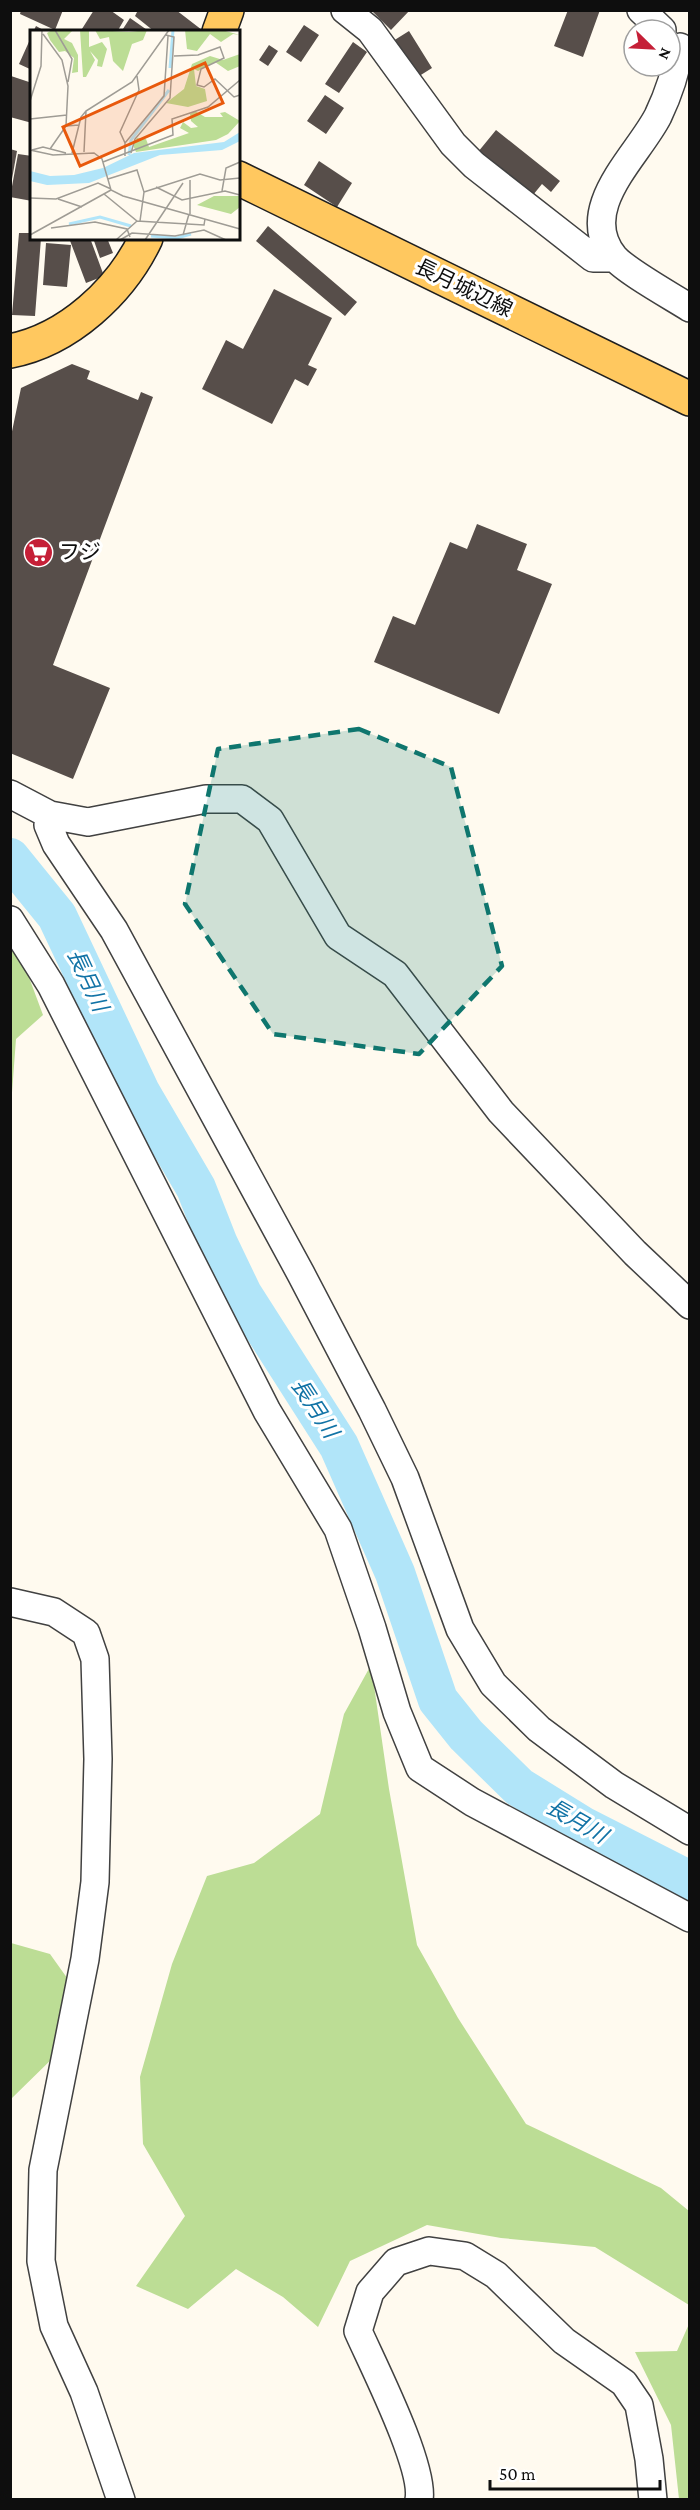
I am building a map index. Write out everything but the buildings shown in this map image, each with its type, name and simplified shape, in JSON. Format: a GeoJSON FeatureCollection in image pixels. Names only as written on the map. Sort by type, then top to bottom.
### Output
{"type":"FeatureCollection","features":[{"type":"Feature","properties":{"kind":"main road"},"geometry":{"type":"LineString","coordinates":[[220,30],[227,10]]}},
{"type":"Feature","properties":{"kind":"main road","name":"長月城辺線"},"geometry":{"type":"LineString","coordinates":[[240,179],[690,399]]}},
{"type":"Feature","properties":{"kind":"main road"},"geometry":{"type":"LineString","coordinates":[[10,351],[24,348],[64,331],[112,290],[137,256],[145,240]]}},
{"type":"Feature","properties":{"kind":"street"},"geometry":{"type":"LineString","coordinates":[[345,10],[370,30],[453,144],[474,165],[593,258],[615,258]]}},
{"type":"Feature","properties":{"kind":"street"},"geometry":{"type":"LineString","coordinates":[[675,78],[657,118],[624,165],[602,209],[602,237],[615,258],[690,308]]}},
{"type":"Feature","properties":{"kind":"street"},"geometry":{"type":"LineString","coordinates":[[10,794],[50,815],[88,822],[206,799],[242,799],[270,820],[338,936],[394,974],[501,1112],[635,1253],[690,1305]]}},
{"type":"Feature","properties":{"kind":"street"},"geometry":{"type":"LineString","coordinates":[[50,815],[48,825],[56,844],[114,930],[295,1263],[377,1420],[405,1478],[460,1629],[493,1684],[539,1729],[605,1778],[690,1831]]}},
{"type":"Feature","properties":{"kind":"street"},"geometry":{"type":"LineString","coordinates":[[10,920],[51,985],[267,1411],[338,1529],[372,1628],[397,1712],[420,1768],[472,1802],[690,1918]]}},
{"type":"Feature","properties":{"kind":"street"},"geometry":{"type":"LineString","coordinates":[[10,1602],[54,1612],[86,1633],[95,1659],[98,1760],[95,1882],[86,1959],[43,2170],[40,2261],[54,2326],[84,2392],[122,2499]]}},
{"type":"Feature","properties":{"kind":"street"},"geometry":{"type":"LineString","coordinates":[[419,2499],[415,2462],[358,2331],[370,2292],[396,2262],[429,2251],[465,2256],[496,2275],[564,2341],[624,2383],[639,2405],[649,2458],[653,2499]]}},
{"type":"Feature","properties":{"kind":"highlighted area"},"geometry":{"type":"Polygon","coordinates":[[[359,729],[451,767],[502,966],[419,1054],[273,1034],[185,904],[218,749],[359,729]]]}},
{"type":"Feature","properties":{"kind":"green space"},"geometry":{"type":"Polygon","coordinates":[[[10,935],[14,937],[43,1015],[16,1039],[11,1106],[10,935]]]}},
{"type":"Feature","properties":{"kind":"green space"},"geometry":{"type":"Polygon","coordinates":[[[371,1665],[389,1789],[417,1945],[458,2018],[526,2124],[661,2188],[689,2211],[689,2305],[595,2247],[501,2238],[427,2225],[350,2261],[318,2327],[283,2297],[236,2269],[188,2309],[136,2286],[185,2216],[143,2144],[140,2077],[172,1964],[207,1876],[254,1863],[320,1814],[344,1714],[371,1665]]]}},
{"type":"Feature","properties":{"kind":"green space"},"geometry":{"type":"Polygon","coordinates":[[[11,1943],[50,1954],[70,1982],[59,2052],[11,2099],[11,1943]]]}},
{"type":"Feature","properties":{"kind":"green space"},"geometry":{"type":"Polygon","coordinates":[[[689,2324],[689,2499],[679,2499],[671,2425],[635,2352],[677,2351],[689,2324]]]}},
{"type":"Feature","properties":{"kind":"waterway","name":"長月川"},"geometry":{"type":"LineString","coordinates":[[10,858],[57,916],[140,1092],[196,1188],[218,1244],[242,1294],[339,1446],[395,1573],[438,1700],[466,1735],[519,1787],[582,1826],[690,1881]]}},
{"type":"Feature","properties":{"kind":"place","name":"フジ"},"geometry":{"type":"Point","coordinates":[38,552]}}]}
